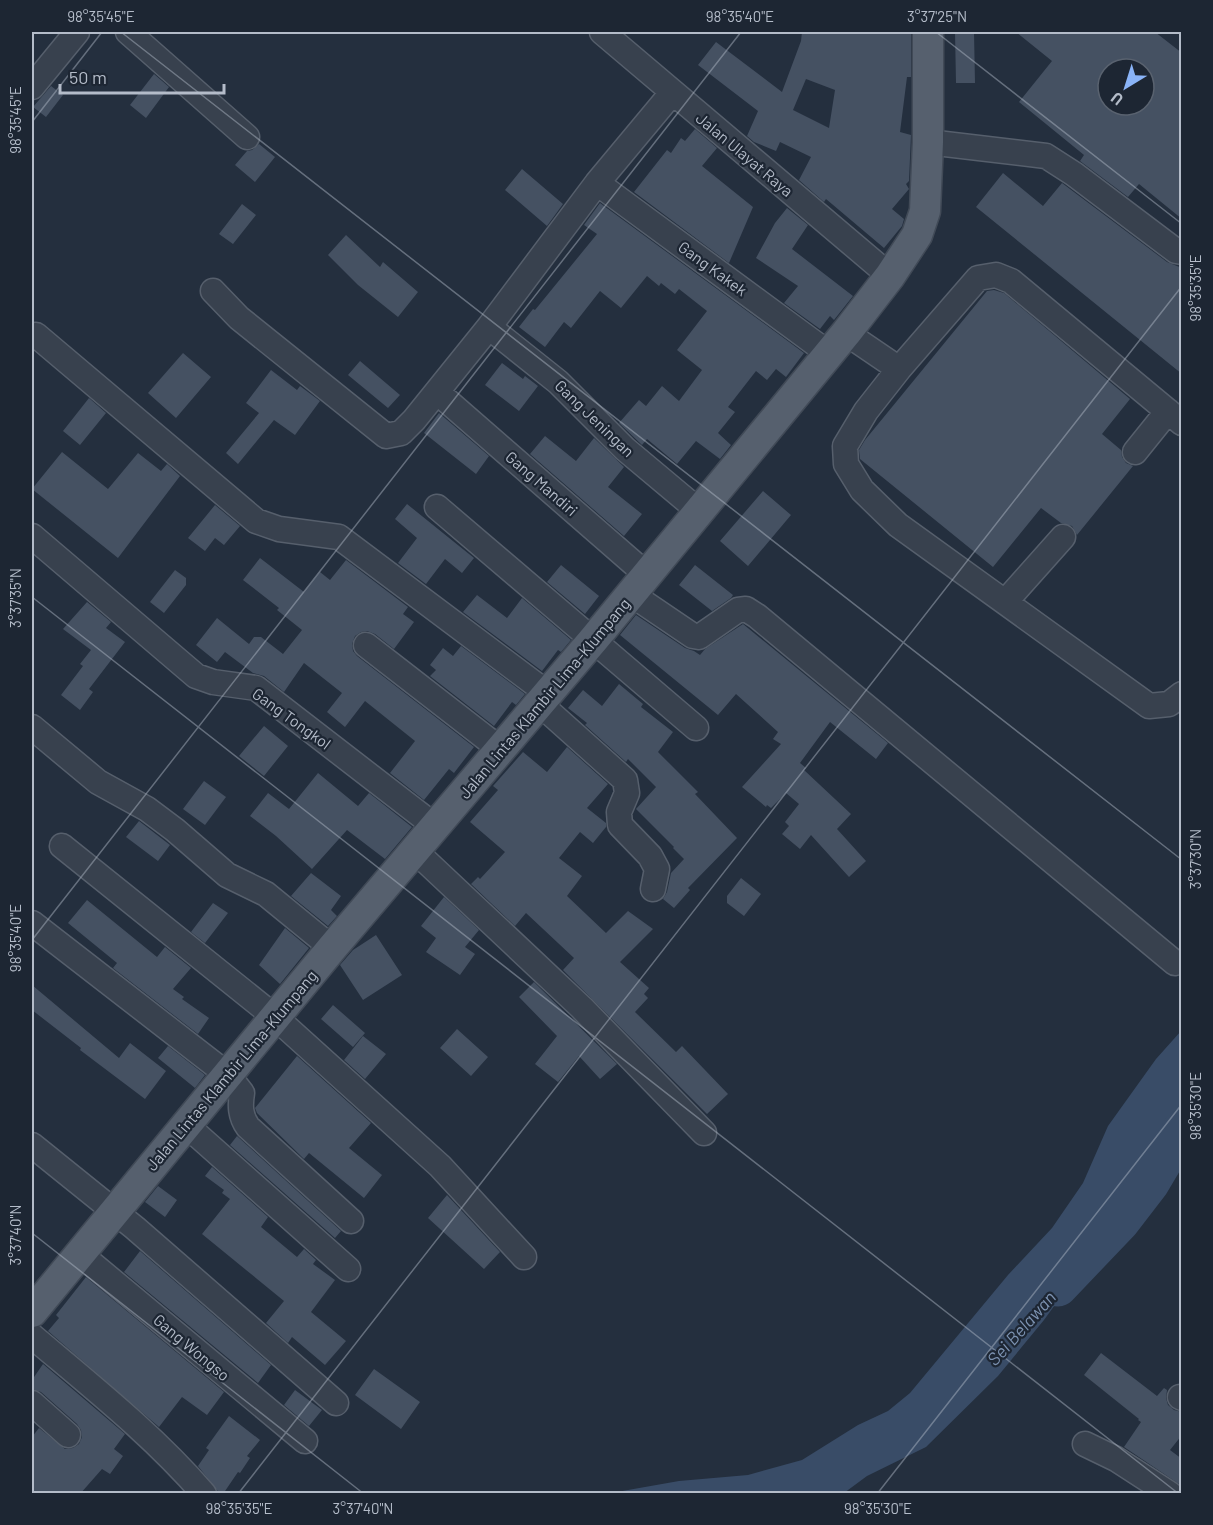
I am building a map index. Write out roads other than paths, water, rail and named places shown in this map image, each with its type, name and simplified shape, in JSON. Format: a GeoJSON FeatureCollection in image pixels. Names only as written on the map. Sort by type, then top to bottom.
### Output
{"type":"FeatureCollection","features":[{"type":"Feature","properties":{"kind":"main road","name":"Jalan Lintas Klambir Lima–Klumpang"},"geometry":{"type":"LineString","coordinates":[[32,1312],[332,948],[594,639],[890,276],[917,235],[925,211],[928,142],[928,32]]}},
{"type":"Feature","properties":{"kind":"street"},"geometry":{"type":"LineString","coordinates":[[32,87],[77,32]]}},
{"type":"Feature","properties":{"kind":"street"},"geometry":{"type":"LineString","coordinates":[[128,32],[247,137]]}},
{"type":"Feature","properties":{"kind":"street","name":"Jalan Ulayat Raya"},"geometry":{"type":"LineString","coordinates":[[602,32],[890,276]]}},
{"type":"Feature","properties":{"kind":"street"},"geometry":{"type":"LineString","coordinates":[[213,291],[239,318],[386,436],[401,433],[489,327],[597,183],[672,93]]}},
{"type":"Feature","properties":{"kind":"street"},"geometry":{"type":"LineString","coordinates":[[928,142],[1046,156],[1074,174],[1176,251],[1182,252]]}},
{"type":"Feature","properties":{"kind":"street","name":"Gang Kakek"},"geometry":{"type":"LineString","coordinates":[[597,183],[837,343],[899,369]]}},
{"type":"Feature","properties":{"kind":"street"},"geometry":{"type":"LineString","coordinates":[[1135,453],[1175,417],[1011,281],[996,275],[978,278],[899,369],[866,411],[845,446],[846,464],[862,489],[898,525],[1149,706],[1169,704],[1182,694]]}},
{"type":"Feature","properties":{"kind":"street","name":"Gang Jeningan"},"geometry":{"type":"LineString","coordinates":[[489,327],[558,382],[625,449],[699,511]]}},
{"type":"Feature","properties":{"kind":"street"},"geometry":{"type":"LineString","coordinates":[[36,335],[256,522],[279,529],[339,537],[543,698],[625,780],[627,793],[619,813],[620,825],[650,856],[657,869],[653,888]]}},
{"type":"Feature","properties":{"kind":"street","name":"Gang Mandiri"},"geometry":{"type":"LineString","coordinates":[[437,392],[693,636],[699,637],[738,610],[746,609],[757,616],[1175,963]]}},
{"type":"Feature","properties":{"kind":"street"},"geometry":{"type":"LineString","coordinates":[[437,507],[696,728]]}},
{"type":"Feature","properties":{"kind":"street","name":"Gang Tongkol"},"geometry":{"type":"LineString","coordinates":[[32,536],[196,676],[213,682],[256,688],[435,827]]}},
{"type":"Feature","properties":{"kind":"street"},"geometry":{"type":"LineString","coordinates":[[1006,601],[1063,537]]}},
{"type":"Feature","properties":{"kind":"street"},"geometry":{"type":"LineString","coordinates":[[366,645],[500,749]]}},
{"type":"Feature","properties":{"kind":"street"},"geometry":{"type":"LineString","coordinates":[[32,727],[98,782],[147,809],[227,875],[266,894],[332,948]]}},
{"type":"Feature","properties":{"kind":"street"},"geometry":{"type":"LineString","coordinates":[[62,846],[275,1017],[440,1166],[524,1257]]}},
{"type":"Feature","properties":{"kind":"street"},"geometry":{"type":"LineString","coordinates":[[414,850],[582,1008],[704,1133]]}},
{"type":"Feature","properties":{"kind":"street"},"geometry":{"type":"LineString","coordinates":[[32,923],[228,1075],[242,1093],[242,1119],[248,1127],[351,1221]]}},
{"type":"Feature","properties":{"kind":"street"},"geometry":{"type":"LineString","coordinates":[[186,1125],[348,1269]]}},
{"type":"Feature","properties":{"kind":"street"},"geometry":{"type":"LineString","coordinates":[[32,1145],[114,1211],[336,1403]]}},
{"type":"Feature","properties":{"kind":"street","name":"Gang Wongso"},"geometry":{"type":"LineString","coordinates":[[80,1254],[305,1441]]}},
{"type":"Feature","properties":{"kind":"street"},"geometry":{"type":"LineString","coordinates":[[32,1336],[118,1409],[182,1468],[204,1494]]}},
{"type":"Feature","properties":{"kind":"street"},"geometry":{"type":"LineString","coordinates":[[32,1403],[68,1435]]}},
{"type":"Feature","properties":{"kind":"street"},"geometry":{"type":"LineString","coordinates":[[1085,1444],[1138,1472],[1170,1494]]}},
{"type":"Feature","properties":{"kind":"water","name":"Sei Belawan"},"geometry":{"type":"Polygon","coordinates":[[[1181,1031],[1181,1131],[1044,1320],[998,1376],[926,1447],[867,1476],[844,1493],[611,1493],[679,1481],[748,1475],[802,1460],[858,1425],[888,1411],[910,1393],[1008,1275],[1052,1228],[1083,1183],[1108,1126],[1156,1059],[1181,1031]]]}},
{"type":"Feature","properties":{"kind":"waterway","name":"Sei Belawan"},"geometry":{"type":"LineString","coordinates":[[1058,1287],[1120,1222],[1150,1183],[1182,1129]]}}]}
